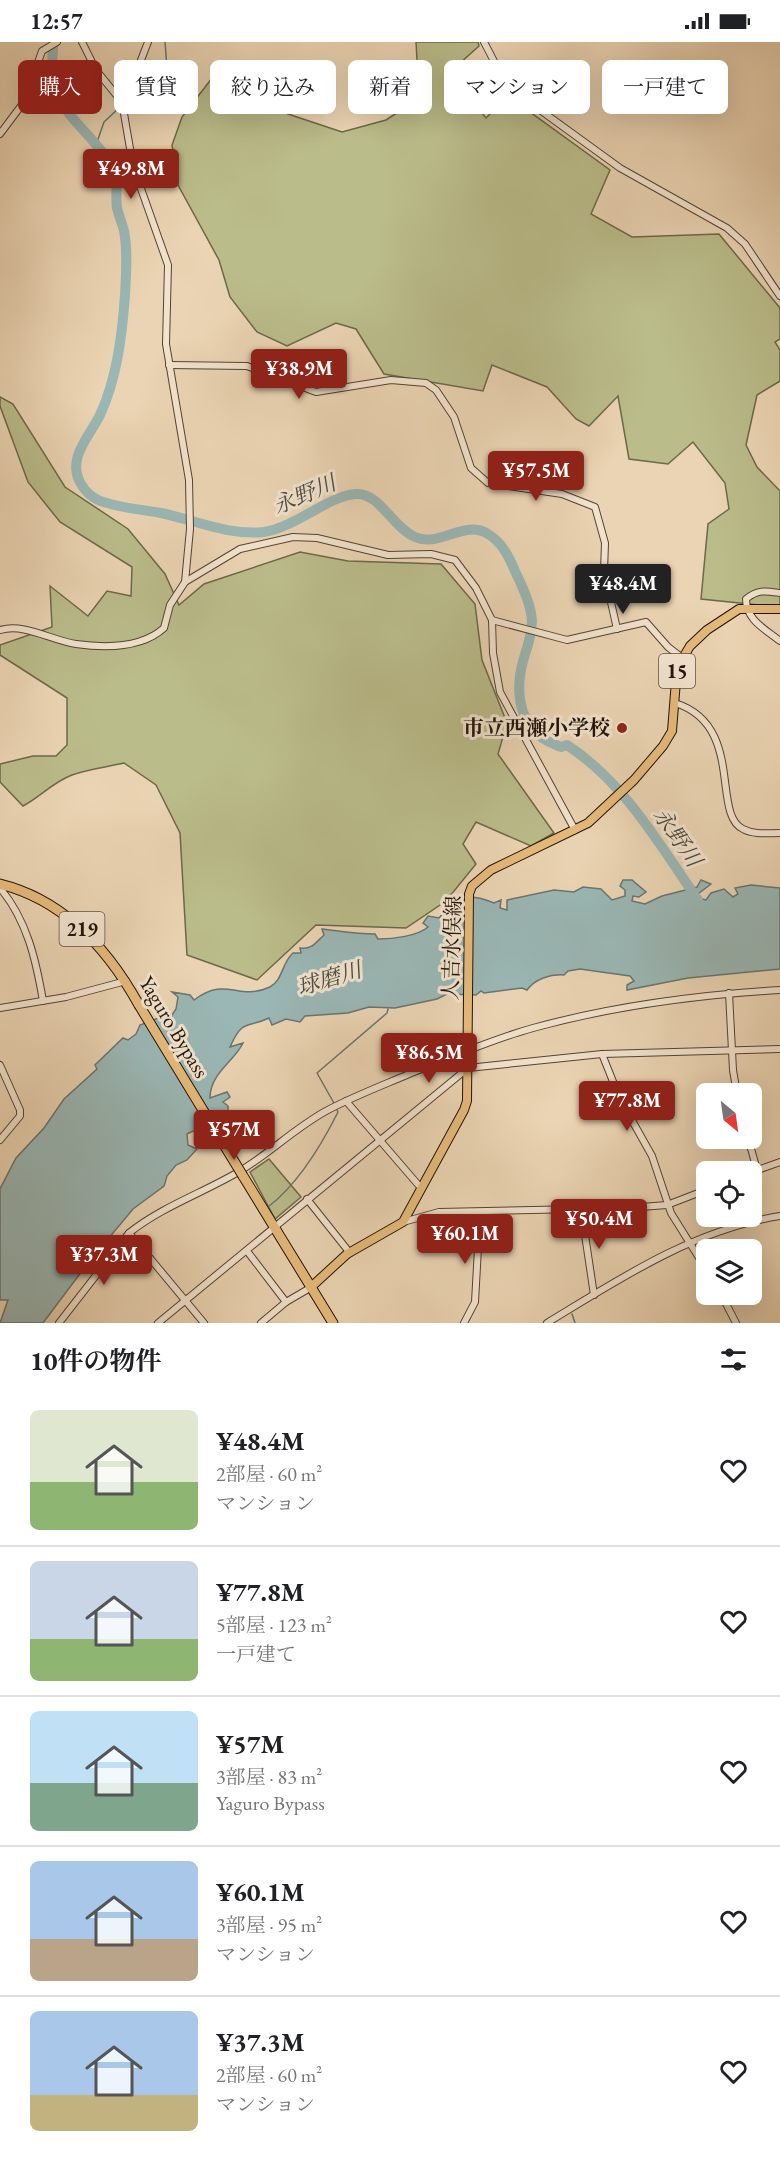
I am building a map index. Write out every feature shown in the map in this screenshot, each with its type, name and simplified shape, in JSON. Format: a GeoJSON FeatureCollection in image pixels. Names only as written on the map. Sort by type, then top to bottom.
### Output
{"type":"FeatureCollection","features":[{"type":"Feature","properties":{"kind":"highway","name":"Yaguro Bypass"},"geometry":{"type":"LineString","coordinates":[[0,886],[17,888],[44,902],[75,922],[109,956],[331,1322]]}},
{"type":"Feature","properties":{"kind":"main road","name":"15"},"geometry":{"type":"LineString","coordinates":[[681,657],[720,619],[746,608],[780,609]]}},
{"type":"Feature","properties":{"kind":"main road","name":"人吉水俣線"},"geometry":{"type":"LineString","coordinates":[[403,1222],[467,1101],[469,894],[478,878],[588,823],[628,786],[663,746],[672,731],[675,703],[674,684],[681,657]]}},
{"type":"Feature","properties":{"kind":"main road"},"geometry":{"type":"LineString","coordinates":[[310,1288],[350,1252],[403,1222]]}},
{"type":"Feature","properties":{"kind":"street"},"geometry":{"type":"LineString","coordinates":[[0,134],[24,102],[42,51],[57,42]]}},
{"type":"Feature","properties":{"kind":"street"},"geometry":{"type":"LineString","coordinates":[[82,42],[96,70],[114,90]]}},
{"type":"Feature","properties":{"kind":"street"},"geometry":{"type":"LineString","coordinates":[[141,60],[148,42]]}},
{"type":"Feature","properties":{"kind":"street"},"geometry":{"type":"LineString","coordinates":[[484,42],[496,67],[529,102],[620,168],[727,228],[745,244],[780,296]]}},
{"type":"Feature","properties":{"kind":"street"},"geometry":{"type":"LineString","coordinates":[[0,630],[15,626],[75,644],[129,644],[145,640],[164,628],[170,606],[185,582],[190,529],[189,480],[166,344],[165,252],[138,182],[129,145],[126,114]]}},
{"type":"Feature","properties":{"kind":"street"},"geometry":{"type":"LineString","coordinates":[[169,364],[247,366],[316,392],[390,380],[426,383],[436,390],[454,417],[471,468],[488,483],[562,494],[595,507],[605,543],[604,571],[617,629]]}},
{"type":"Feature","properties":{"kind":"street"},"geometry":{"type":"LineString","coordinates":[[185,582],[240,549],[293,537],[317,538],[388,555],[444,555],[455,560],[465,571],[492,620],[496,677],[506,704],[575,830]]}},
{"type":"Feature","properties":{"kind":"street"},"geometry":{"type":"LineString","coordinates":[[780,593],[761,590],[753,592],[746,598],[746,608],[758,624],[780,641]]}},
{"type":"Feature","properties":{"kind":"street"},"geometry":{"type":"LineString","coordinates":[[492,620],[567,640],[646,622],[668,647],[681,657]]}},
{"type":"Feature","properties":{"kind":"street"},"geometry":{"type":"LineString","coordinates":[[675,703],[684,705],[700,718],[719,744],[726,793],[735,821],[745,830],[780,833]]}},
{"type":"Feature","properties":{"kind":"street"},"geometry":{"type":"LineString","coordinates":[[0,886],[30,940],[44,1001]]}},
{"type":"Feature","properties":{"kind":"street"},"geometry":{"type":"LineString","coordinates":[[0,1008],[44,1001],[126,981]]}},
{"type":"Feature","properties":{"kind":"street"},"geometry":{"type":"LineString","coordinates":[[59,1323],[129,1233],[172,1204],[224,1181],[248,1166],[282,1138],[346,1101],[467,1049],[533,1028],[591,1015],[729,993],[780,990]]}},
{"type":"Feature","properties":{"kind":"street"},"geometry":{"type":"LineString","coordinates":[[729,993],[736,1083]]}},
{"type":"Feature","properties":{"kind":"street"},"geometry":{"type":"LineString","coordinates":[[158,1323],[468,1068],[602,1054],[780,1049]]}},
{"type":"Feature","properties":{"kind":"street"},"geometry":{"type":"LineString","coordinates":[[602,1054],[620,1099],[652,1156],[667,1205],[696,1253]]}},
{"type":"Feature","properties":{"kind":"street"},"geometry":{"type":"LineString","coordinates":[[0,1065],[20,1110],[20,1116],[0,1140]]}},
{"type":"Feature","properties":{"kind":"street"},"geometry":{"type":"LineString","coordinates":[[346,1101],[422,1188]]}},
{"type":"Feature","properties":{"kind":"street"},"geometry":{"type":"LineString","coordinates":[[762,1168],[780,1162]]}},
{"type":"Feature","properties":{"kind":"street"},"geometry":{"type":"LineString","coordinates":[[403,1222],[439,1212],[667,1205],[696,1194]]}},
{"type":"Feature","properties":{"kind":"street"},"geometry":{"type":"LineString","coordinates":[[307,1199],[350,1252]]}},
{"type":"Feature","properties":{"kind":"street"},"geometry":{"type":"LineString","coordinates":[[581,1208],[594,1295]]}},
{"type":"Feature","properties":{"kind":"street"},"geometry":{"type":"LineString","coordinates":[[465,1323],[475,1302],[480,1212]]}},
{"type":"Feature","properties":{"kind":"street"},"geometry":{"type":"LineString","coordinates":[[547,1323],[689,1242],[759,1220],[780,1216]]}},
{"type":"Feature","properties":{"kind":"street"},"geometry":{"type":"LineString","coordinates":[[129,1233],[204,1323]]}},
{"type":"Feature","properties":{"kind":"street"},"geometry":{"type":"LineString","coordinates":[[247,1251],[286,1302]]}},
{"type":"Feature","properties":{"kind":"street"},"geometry":{"type":"LineString","coordinates":[[261,1323],[286,1302],[310,1288]]}},
{"type":"Feature","properties":{"kind":"street"},"geometry":{"type":"LineString","coordinates":[[727,1305],[736,1323]]}},
{"type":"Feature","properties":{"kind":"green space"},"geometry":{"type":"Polygon","coordinates":[[[416,42],[478,42],[479,46],[463,60],[444,60],[444,114],[483,114],[486,118],[490,114],[533,114],[610,170],[591,214],[632,237],[719,234],[780,308],[780,339],[775,342],[780,350],[780,381],[757,395],[746,445],[757,467],[780,491],[780,607],[701,599],[708,524],[729,509],[725,483],[693,442],[668,464],[629,459],[618,396],[589,426],[576,419],[547,387],[492,365],[483,391],[384,374],[356,329],[336,323],[287,346],[257,332],[230,297],[219,260],[178,185],[172,145],[184,114],[198,114],[198,96],[210,81],[210,114],[288,114],[342,132],[386,120],[395,114],[432,114],[432,60],[417,60],[416,42]]]}},
{"type":"Feature","properties":{"kind":"green space"},"geometry":{"type":"Polygon","coordinates":[[[0,397],[13,404],[65,487],[128,529],[165,574],[179,605],[204,584],[300,552],[348,561],[441,564],[475,604],[482,660],[507,723],[498,754],[554,833],[531,846],[476,822],[463,844],[476,864],[446,901],[406,928],[316,925],[257,980],[187,955],[180,833],[156,785],[124,763],[72,775],[23,806],[0,782],[0,764],[33,756],[56,756],[67,745],[67,698],[0,655],[0,645],[52,627],[50,586],[88,616],[107,591],[131,596],[132,567],[60,522],[28,482],[0,406],[0,397]]]}},
{"type":"Feature","properties":{"kind":"green space"},"geometry":{"type":"Polygon","coordinates":[[[269,1159],[301,1197],[275,1219],[250,1172],[269,1159]]]}},
{"type":"Feature","properties":{"kind":"water","name":"球磨川"},"geometry":{"type":"Polygon","coordinates":[[[623,880],[632,880],[646,892],[639,897],[633,896],[632,901],[645,904],[662,896],[697,887],[701,880],[711,884],[694,897],[706,900],[711,893],[724,889],[733,897],[738,894],[735,888],[751,885],[780,888],[780,969],[688,978],[627,990],[627,985],[634,981],[630,976],[580,969],[568,971],[564,975],[543,978],[527,990],[522,988],[484,993],[481,991],[476,995],[447,994],[437,999],[395,1008],[369,1007],[348,1013],[305,1016],[300,1022],[286,1019],[272,1025],[269,1018],[246,1026],[238,1032],[230,1047],[243,1043],[218,1075],[211,1089],[210,1098],[227,1092],[230,1097],[223,1102],[228,1106],[228,1118],[206,1129],[187,1134],[188,1145],[197,1149],[187,1160],[176,1165],[167,1176],[164,1186],[133,1209],[88,1263],[43,1323],[0,1323],[8,1300],[0,1300],[0,1189],[16,1158],[44,1128],[64,1099],[97,1069],[95,1065],[123,1038],[128,1040],[136,1034],[140,1025],[161,1017],[170,1018],[176,1009],[178,997],[172,992],[190,995],[194,1000],[215,990],[249,992],[270,987],[278,980],[289,957],[293,953],[301,953],[300,948],[308,948],[316,943],[324,935],[322,929],[375,934],[378,939],[398,938],[424,930],[428,927],[423,923],[428,916],[439,918],[451,903],[461,898],[478,898],[494,903],[501,900],[500,908],[507,910],[507,900],[554,890],[574,892],[583,887],[601,889],[612,900],[625,896],[625,890],[620,886],[623,880]]]}},
{"type":"Feature","properties":{"kind":"waterway","name":"永野川"},"geometry":{"type":"LineString","coordinates":[[53,42],[52,78],[58,96],[64,107],[98,146],[115,173],[117,208],[126,247],[124,310],[115,372],[106,401],[81,448],[76,466],[77,475],[84,489],[105,503],[161,513],[238,532],[264,532],[276,529],[335,500],[356,494],[364,495],[379,504],[400,526],[415,537],[433,539],[470,530],[479,530],[488,534],[508,555],[530,608],[531,631],[519,681],[520,701],[527,720],[542,738],[561,747],[567,745],[606,777],[655,836],[698,900]]}},
{"type":"Feature","properties":{"kind":"waterway"},"geometry":{"type":"LineString","coordinates":[[165,42],[166,60]]}},
{"type":"Feature","properties":{"kind":"waterway"},"geometry":{"type":"LineString","coordinates":[[97,142],[104,122],[114,113]]}},
{"type":"Feature","properties":{"kind":"waterway"},"geometry":{"type":"LineString","coordinates":[[335,1105],[317,1073],[387,1013],[388,1009]]}},
{"type":"Feature","properties":{"kind":"waterway"},"geometry":{"type":"LineString","coordinates":[[268,1207],[279,1198],[308,1164],[338,1112],[337,1110]]}},
{"type":"Feature","properties":{"kind":"waterway"},"geometry":{"type":"LineString","coordinates":[[572,1314],[575,1323]]}},
{"type":"Feature","properties":{"kind":"place","name":"市立西瀬小学校"},"geometry":{"type":"Point","coordinates":[622,728]}}]}
